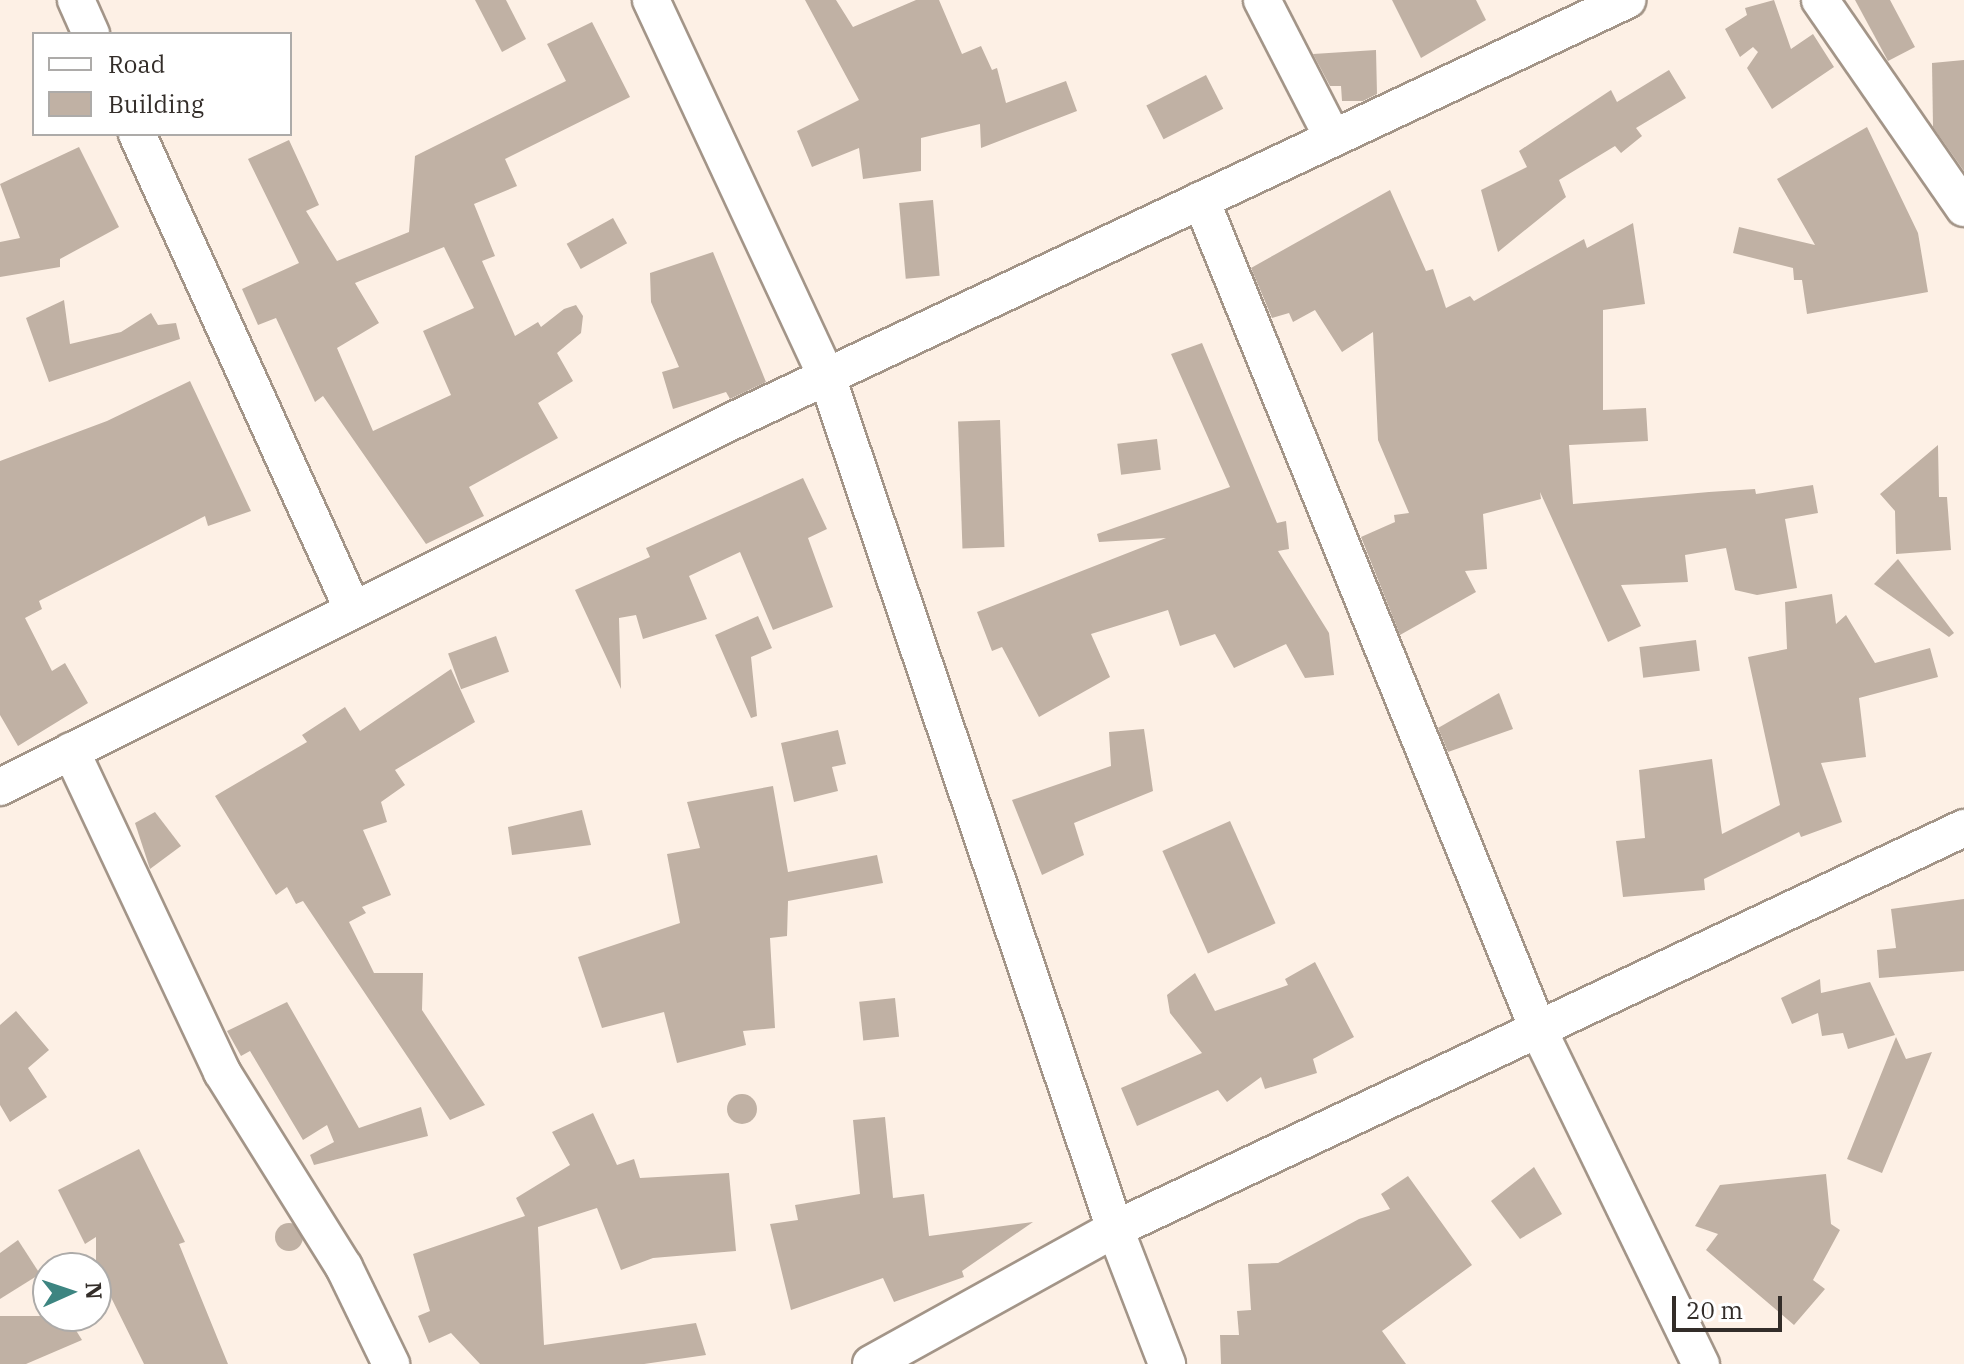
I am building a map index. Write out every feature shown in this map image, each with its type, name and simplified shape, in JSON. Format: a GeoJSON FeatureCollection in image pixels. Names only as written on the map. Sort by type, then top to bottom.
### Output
{"type":"FeatureCollection","features":[{"type":"Feature","properties":{"kind":"street"},"geometry":{"type":"LineString","coordinates":[[76,0],[90,32]]}},
{"type":"Feature","properties":{"kind":"street"},"geometry":{"type":"LineString","coordinates":[[651,0],[827,377],[1115,1229],[1167,1364]]}},
{"type":"Feature","properties":{"kind":"street"},"geometry":{"type":"LineString","coordinates":[[1262,0],[1333,138]]}},
{"type":"Feature","properties":{"kind":"street"},"geometry":{"type":"LineString","coordinates":[[0,787],[827,377],[1627,0]]}},
{"type":"Feature","properties":{"kind":"street"},"geometry":{"type":"LineString","coordinates":[[1820,0],[1964,208]]}},
{"type":"Feature","properties":{"kind":"street"},"geometry":{"type":"LineString","coordinates":[[138,136],[353,610]]}},
{"type":"Feature","properties":{"kind":"street"},"geometry":{"type":"LineString","coordinates":[[1201,200],[1538,1029],[1701,1364]]}},
{"type":"Feature","properties":{"kind":"street"},"geometry":{"type":"LineString","coordinates":[[71,751],[222,1072],[344,1267],[391,1364]]}},
{"type":"Feature","properties":{"kind":"street"},"geometry":{"type":"LineString","coordinates":[[871,1364],[1115,1229],[1964,828]]}},
{"type":"Feature","properties":{"kind":"building"},"geometry":{"type":"Polygon","coordinates":[[[475,0],[506,0],[526,39],[502,52],[475,0]]]}},
{"type":"Feature","properties":{"kind":"building"},"geometry":{"type":"Polygon","coordinates":[[[805,0],[836,0],[853,27],[916,0],[939,0],[962,54],[981,46],[992,70],[997,68],[1006,103],[1066,81],[1077,111],[981,148],[980,124],[921,138],[921,171],[863,179],[859,148],[812,167],[797,131],[859,100],[805,0]]]}},
{"type":"Feature","properties":{"kind":"building"},"geometry":{"type":"Polygon","coordinates":[[[1392,0],[1476,0],[1486,20],[1421,58],[1392,0]]]}},
{"type":"Feature","properties":{"kind":"building"},"geometry":{"type":"Polygon","coordinates":[[[1774,0],[1791,49],[1813,34],[1834,67],[1772,109],[1747,68],[1758,52],[1753,47],[1740,57],[1725,29],[1747,15],[1745,8],[1774,0]]]}},
{"type":"Feature","properties":{"kind":"building"},"geometry":{"type":"Polygon","coordinates":[[[1855,0],[1890,0],[1915,47],[1888,61],[1855,0]]]}},
{"type":"Feature","properties":{"kind":"building"},"geometry":{"type":"Polygon","coordinates":[[[592,22],[630,97],[505,159],[517,186],[474,204],[495,256],[482,261],[515,336],[538,322],[541,327],[564,309],[576,305],[583,316],[581,333],[557,353],[573,381],[538,403],[558,438],[469,487],[484,516],[426,544],[323,396],[315,402],[276,318],[258,325],[242,289],[299,263],[248,159],[289,140],[319,205],[306,211],[337,261],[409,232],[415,156],[566,81],[547,44],[592,22]],[[444,247],[355,283],[379,323],[337,348],[373,431],[451,395],[423,331],[474,308],[444,247]]]}},
{"type":"Feature","properties":{"kind":"building"},"geometry":{"type":"Polygon","coordinates":[[[1376,50],[1377,94],[1363,101],[1342,101],[1341,86],[1330,86],[1313,54],[1376,50]]]}},
{"type":"Feature","properties":{"kind":"building"},"geometry":{"type":"Polygon","coordinates":[[[1964,60],[1964,171],[1933,127],[1932,63],[1964,60]]]}},
{"type":"Feature","properties":{"kind":"building"},"geometry":{"type":"Polygon","coordinates":[[[1669,70],[1686,98],[1636,128],[1642,136],[1621,153],[1615,146],[1559,180],[1566,197],[1498,252],[1481,190],[1527,167],[1519,151],[1611,90],[1617,102],[1669,70]]]}},
{"type":"Feature","properties":{"kind":"building"},"geometry":{"type":"Polygon","coordinates":[[[1206,75],[1223,109],[1164,139],[1146,105],[1206,75]]]}},
{"type":"Feature","properties":{"kind":"building"},"geometry":{"type":"Polygon","coordinates":[[[1867,127],[1918,233],[1928,292],[1807,314],[1802,280],[1794,280],[1793,268],[1733,253],[1739,227],[1815,245],[1777,179],[1867,127]]]}},
{"type":"Feature","properties":{"kind":"building"},"geometry":{"type":"Polygon","coordinates":[[[79,147],[119,227],[60,259],[60,267],[0,277],[0,242],[20,238],[0,184],[79,147]]]}},
{"type":"Feature","properties":{"kind":"building"},"geometry":{"type":"Polygon","coordinates":[[[1390,190],[1426,271],[1433,269],[1446,308],[1470,296],[1474,301],[1584,239],[1587,248],[1633,223],[1645,304],[1603,310],[1603,410],[1646,408],[1648,441],[1569,445],[1573,504],[1755,489],[1756,494],[1813,485],[1818,513],[1785,519],[1797,588],[1757,595],[1735,590],[1726,548],[1685,555],[1688,582],[1621,585],[1641,626],[1608,642],[1540,492],[1541,499],[1483,514],[1487,569],[1465,571],[1476,592],[1400,635],[1361,537],[1395,522],[1394,515],[1409,513],[1378,440],[1373,332],[1342,352],[1315,310],[1293,322],[1289,313],[1272,318],[1251,268],[1390,190]]]}},
{"type":"Feature","properties":{"kind":"building"},"geometry":{"type":"Polygon","coordinates":[[[933,200],[940,276],[906,279],[899,203],[933,200]]]}},
{"type":"Feature","properties":{"kind":"building"},"geometry":{"type":"Polygon","coordinates":[[[613,218],[627,243],[581,269],[567,244],[613,218]]]}},
{"type":"Feature","properties":{"kind":"building"},"geometry":{"type":"Polygon","coordinates":[[[713,252],[766,382],[730,399],[726,392],[673,409],[662,372],[679,367],[651,302],[650,273],[713,252]]]}},
{"type":"Feature","properties":{"kind":"building"},"geometry":{"type":"Polygon","coordinates":[[[64,300],[70,344],[121,332],[151,313],[158,325],[176,323],[180,339],[49,382],[26,318],[64,300]]]}},
{"type":"Feature","properties":{"kind":"building"},"geometry":{"type":"Polygon","coordinates":[[[1202,343],[1277,523],[1286,521],[1289,549],[1278,551],[1329,633],[1334,675],[1305,678],[1286,644],[1234,668],[1215,634],[1180,646],[1168,610],[1091,634],[1110,677],[1039,717],[1002,647],[992,651],[977,612],[1166,538],[1099,542],[1097,534],[1230,487],[1171,354],[1202,343]]]}},
{"type":"Feature","properties":{"kind":"building"},"geometry":{"type":"Polygon","coordinates":[[[190,381],[251,511],[208,526],[205,516],[39,601],[42,609],[25,618],[52,671],[65,663],[88,703],[18,746],[0,715],[0,461],[107,421],[190,381]]]}},
{"type":"Feature","properties":{"kind":"building"},"geometry":{"type":"Polygon","coordinates":[[[1000,420],[1004,547],[962,548],[958,421],[1000,420]]]}},
{"type":"Feature","properties":{"kind":"building"},"geometry":{"type":"Polygon","coordinates":[[[1157,439],[1161,470],[1121,475],[1117,444],[1157,439]]]}},
{"type":"Feature","properties":{"kind":"building"},"geometry":{"type":"Polygon","coordinates":[[[1938,445],[1939,497],[1947,497],[1951,550],[1896,554],[1895,511],[1880,494],[1938,445]]]}},
{"type":"Feature","properties":{"kind":"building"},"geometry":{"type":"Polygon","coordinates":[[[803,478],[827,529],[808,538],[833,607],[773,630],[740,552],[689,576],[707,619],[643,639],[636,615],[619,618],[621,689],[575,590],[650,557],[646,548],[803,478]]]}},
{"type":"Feature","properties":{"kind":"building"},"geometry":{"type":"Polygon","coordinates":[[[1898,559],[1954,633],[1949,637],[1874,584],[1898,559]]]}},
{"type":"Feature","properties":{"kind":"building"},"geometry":{"type":"Polygon","coordinates":[[[1832,594],[1836,624],[1846,615],[1875,663],[1930,648],[1938,677],[1859,698],[1866,757],[1821,763],[1842,822],[1801,837],[1799,832],[1704,879],[1705,890],[1623,897],[1616,841],[1645,838],[1639,770],[1712,759],[1722,834],[1780,805],[1748,657],[1787,649],[1785,602],[1832,594]]]}},
{"type":"Feature","properties":{"kind":"building"},"geometry":{"type":"Polygon","coordinates":[[[758,616],[772,648],[751,657],[757,716],[751,718],[715,635],[758,616]]]}},
{"type":"Feature","properties":{"kind":"building"},"geometry":{"type":"Polygon","coordinates":[[[496,636],[509,672],[461,689],[448,653],[496,636]]]}},
{"type":"Feature","properties":{"kind":"building"},"geometry":{"type":"Polygon","coordinates":[[[1696,640],[1700,671],[1643,678],[1639,647],[1696,640]]]}},
{"type":"Feature","properties":{"kind":"building"},"geometry":{"type":"Polygon","coordinates":[[[451,669],[475,722],[395,770],[405,785],[381,802],[387,822],[363,830],[391,895],[362,907],[366,913],[349,922],[374,973],[423,973],[422,1010],[485,1105],[450,1120],[303,901],[296,904],[287,887],[276,895],[215,796],[307,742],[302,735],[345,707],[360,731],[451,669]]]}},
{"type":"Feature","properties":{"kind":"building"},"geometry":{"type":"Polygon","coordinates":[[[1499,693],[1513,729],[1448,752],[1438,728],[1499,693]]]}},
{"type":"Feature","properties":{"kind":"building"},"geometry":{"type":"Polygon","coordinates":[[[1144,729],[1153,791],[1074,823],[1084,855],[1042,875],[1012,800],[1111,766],[1109,732],[1144,729]]]}},
{"type":"Feature","properties":{"kind":"building"},"geometry":{"type":"Polygon","coordinates":[[[838,730],[846,764],[832,767],[838,791],[794,802],[781,743],[838,730]]]}},
{"type":"Feature","properties":{"kind":"building"},"geometry":{"type":"Polygon","coordinates":[[[773,786],[788,872],[877,855],[883,883],[788,901],[787,936],[770,938],[775,1028],[743,1031],[746,1045],[677,1063],[664,1012],[602,1028],[578,957],[680,923],[667,854],[700,848],[687,802],[773,786]]]}},
{"type":"Feature","properties":{"kind":"building"},"geometry":{"type":"Polygon","coordinates":[[[582,810],[591,845],[512,855],[508,827],[582,810]]]}},
{"type":"Feature","properties":{"kind":"building"},"geometry":{"type":"Polygon","coordinates":[[[155,812],[181,846],[150,869],[135,823],[155,812]]]}},
{"type":"Feature","properties":{"kind":"building"},"geometry":{"type":"Polygon","coordinates":[[[1230,821],[1276,923],[1208,953],[1162,851],[1230,821]]]}},
{"type":"Feature","properties":{"kind":"building"},"geometry":{"type":"Polygon","coordinates":[[[1964,899],[1964,971],[1879,978],[1877,950],[1896,948],[1891,909],[1964,899]]]}},
{"type":"Feature","properties":{"kind":"building"},"geometry":{"type":"Polygon","coordinates":[[[1315,962],[1354,1037],[1313,1059],[1317,1073],[1265,1089],[1261,1077],[1227,1102],[1218,1090],[1137,1126],[1121,1088],[1202,1053],[1170,1013],[1167,995],[1195,973],[1215,1011],[1288,985],[1285,979],[1315,962]]]}},
{"type":"Feature","properties":{"kind":"building"},"geometry":{"type":"Polygon","coordinates":[[[1820,979],[1821,993],[1870,982],[1895,1035],[1848,1049],[1843,1033],[1822,1036],[1818,1013],[1792,1024],[1781,998],[1820,979]]]}},
{"type":"Feature","properties":{"kind":"building"},"geometry":{"type":"Polygon","coordinates":[[[895,998],[899,1037],[863,1041],[859,1002],[895,998]]]}},
{"type":"Feature","properties":{"kind":"building"},"geometry":{"type":"Polygon","coordinates":[[[287,1002],[359,1128],[421,1107],[428,1136],[314,1165],[310,1155],[334,1142],[327,1125],[303,1140],[250,1051],[241,1056],[227,1031],[287,1002]]]}},
{"type":"Feature","properties":{"kind":"building"},"geometry":{"type":"Polygon","coordinates":[[[16,1011],[49,1050],[28,1068],[47,1097],[10,1122],[0,1105],[0,1025],[16,1011]]]}},
{"type":"Feature","properties":{"kind":"building"},"geometry":{"type":"Polygon","coordinates":[[[1896,1037],[1906,1059],[1932,1052],[1882,1173],[1847,1159],[1896,1037]]]}},
{"type":"Feature","properties":{"kind":"building"},"geometry":{"type":"Polygon","coordinates":[[[742,1094],[753,1098],[757,1109],[753,1120],[742,1124],[731,1120],[727,1109],[731,1098],[742,1094]]]}},
{"type":"Feature","properties":{"kind":"building"},"geometry":{"type":"Polygon","coordinates":[[[593,1113],[617,1165],[634,1159],[640,1178],[729,1173],[736,1251],[653,1258],[621,1270],[597,1208],[538,1227],[544,1345],[696,1323],[706,1355],[644,1364],[480,1364],[451,1333],[429,1343],[418,1316],[430,1311],[413,1254],[525,1216],[516,1198],[570,1165],[552,1132],[593,1113]]]}},
{"type":"Feature","properties":{"kind":"building"},"geometry":{"type":"Polygon","coordinates":[[[885,1117],[893,1198],[924,1194],[929,1236],[1033,1222],[962,1271],[964,1277],[894,1302],[883,1278],[791,1310],[770,1224],[798,1220],[795,1205],[860,1194],[853,1120],[885,1117]]]}},
{"type":"Feature","properties":{"kind":"building"},"geometry":{"type":"Polygon","coordinates":[[[139,1149],[185,1242],[179,1244],[228,1364],[144,1364],[112,1299],[112,1252],[96,1252],[96,1237],[85,1244],[58,1190],[139,1149]]]}},
{"type":"Feature","properties":{"kind":"building"},"geometry":{"type":"Polygon","coordinates":[[[1534,1167],[1562,1214],[1520,1239],[1491,1201],[1534,1167]]]}},
{"type":"Feature","properties":{"kind":"building"},"geometry":{"type":"Polygon","coordinates":[[[1826,1174],[1831,1224],[1840,1230],[1813,1280],[1825,1289],[1794,1325],[1706,1250],[1718,1234],[1695,1226],[1720,1185],[1826,1174]]]}},
{"type":"Feature","properties":{"kind":"building"},"geometry":{"type":"Polygon","coordinates":[[[1408,1176],[1472,1265],[1382,1331],[1406,1364],[1221,1364],[1220,1335],[1239,1335],[1237,1311],[1251,1310],[1248,1264],[1278,1263],[1359,1219],[1390,1209],[1381,1194],[1408,1176]]]}},
{"type":"Feature","properties":{"kind":"building"},"geometry":{"type":"Polygon","coordinates":[[[289,1223],[299,1227],[303,1237],[299,1247],[289,1251],[279,1247],[275,1237],[279,1227],[289,1223]]]}},
{"type":"Feature","properties":{"kind":"building"},"geometry":{"type":"Polygon","coordinates":[[[18,1240],[32,1262],[32,1279],[0,1299],[0,1253],[18,1240]]]}},
{"type":"Feature","properties":{"kind":"building"},"geometry":{"type":"Polygon","coordinates":[[[0,1316],[32,1316],[32,1332],[77,1332],[82,1340],[26,1364],[0,1364],[0,1316]]]}}]}
